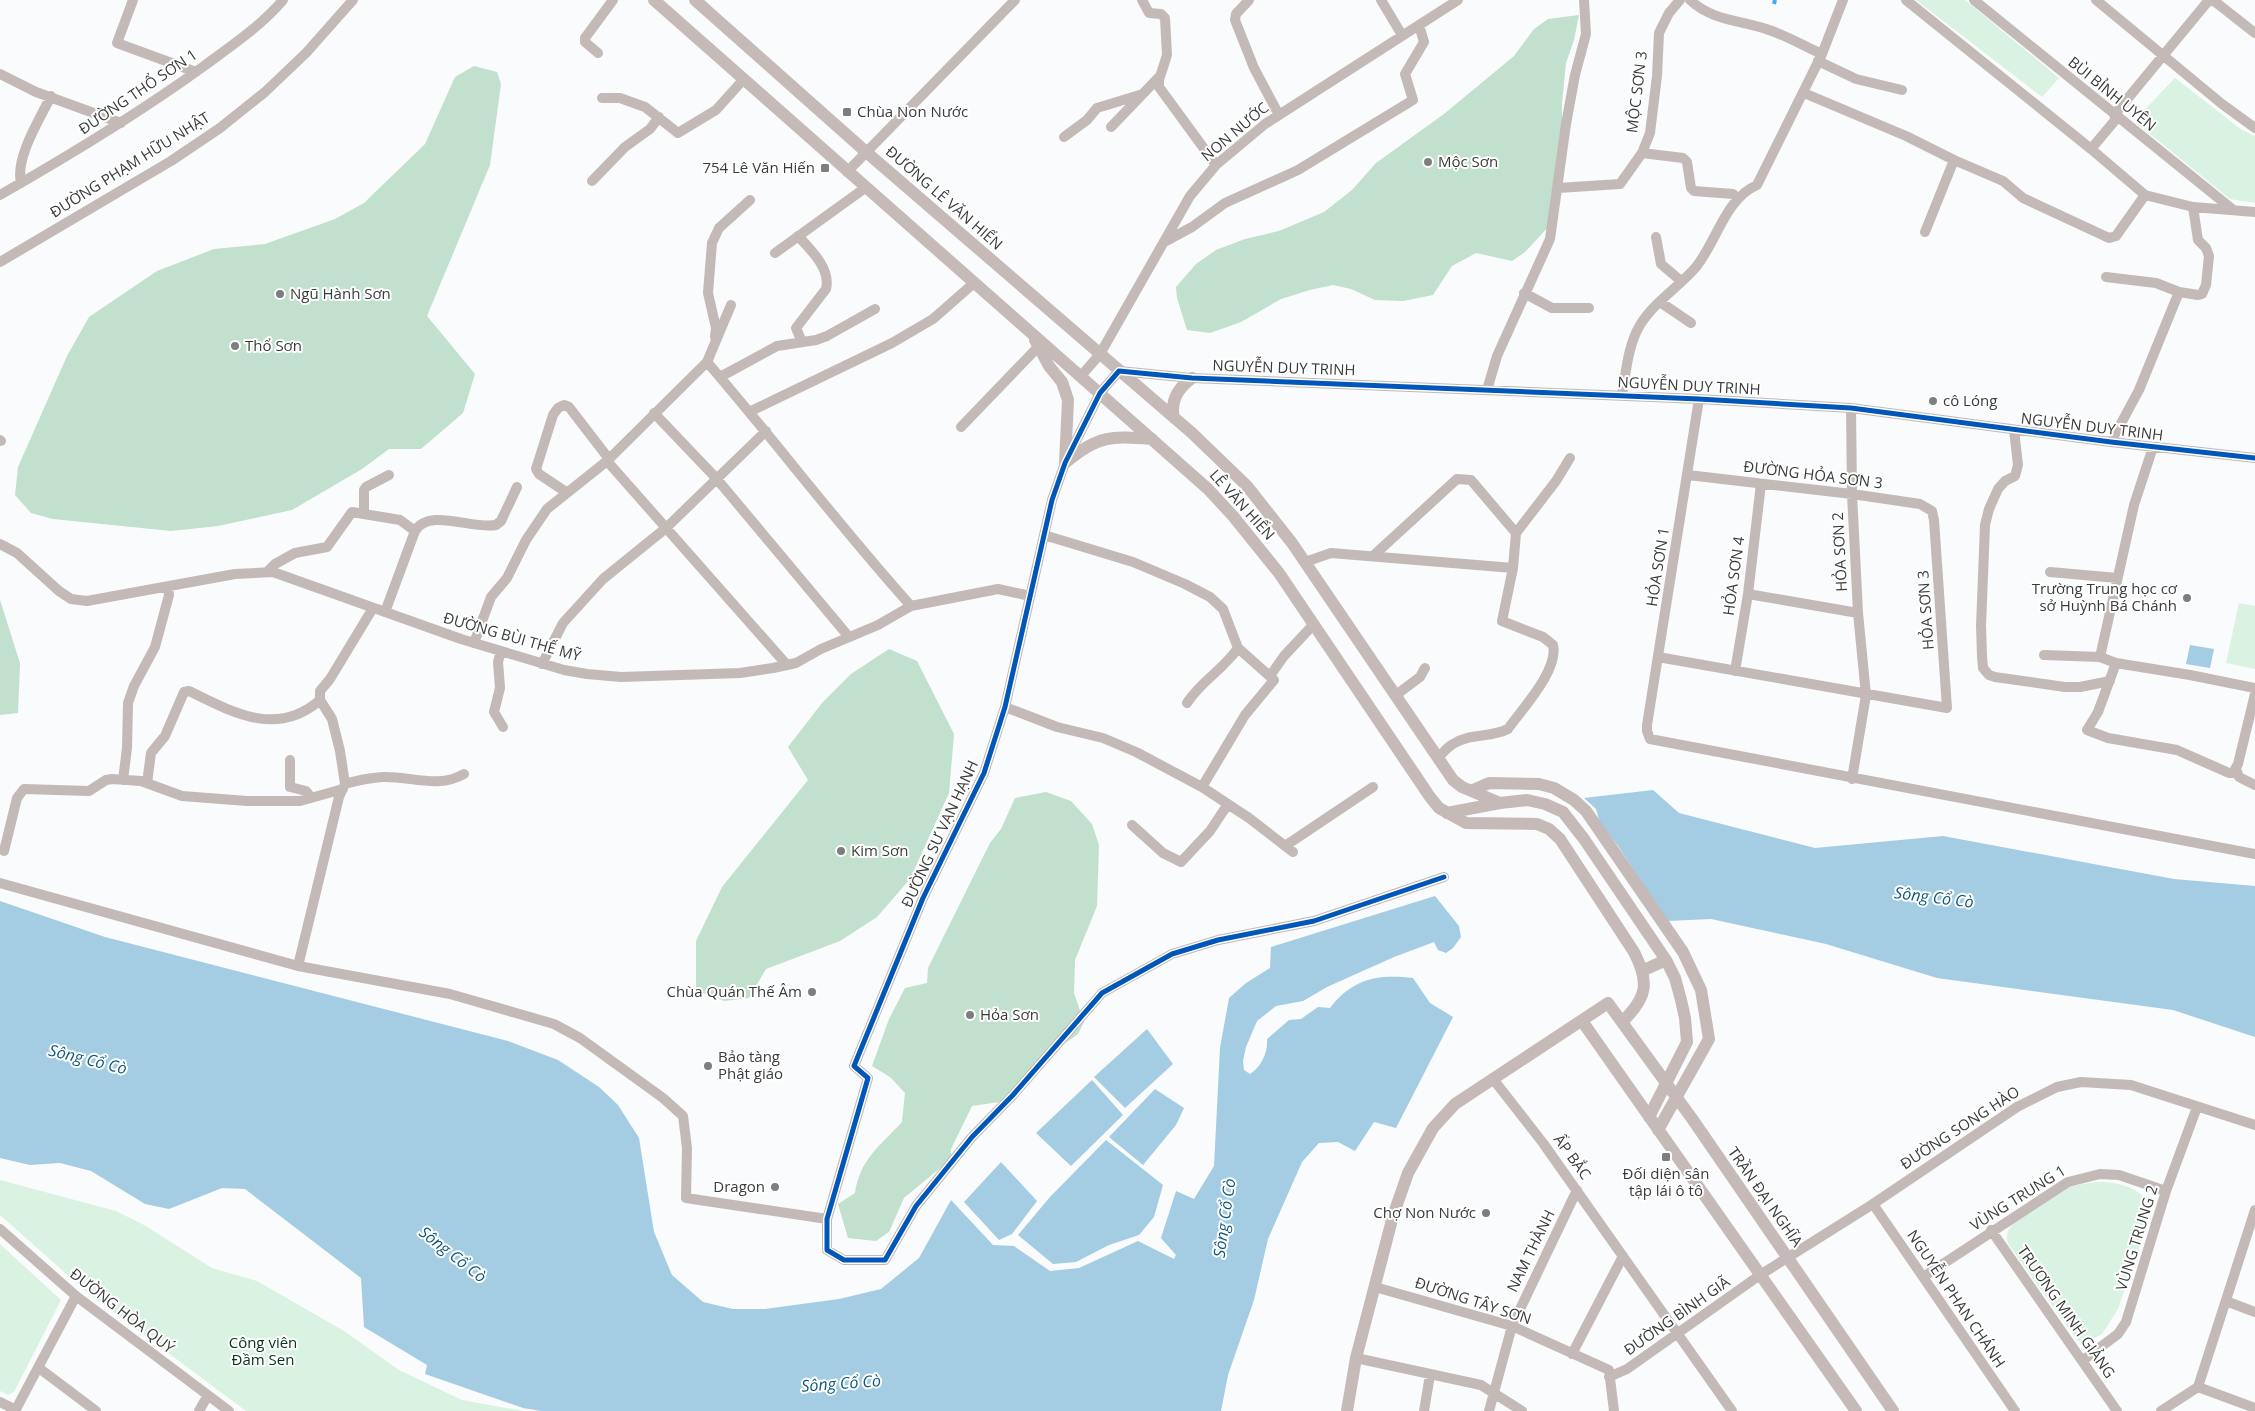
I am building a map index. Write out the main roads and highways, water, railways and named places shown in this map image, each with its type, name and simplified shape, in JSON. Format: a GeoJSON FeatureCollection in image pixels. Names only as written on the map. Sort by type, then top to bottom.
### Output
{"type":"FeatureCollection","features":[{"type":"Feature","properties":{"kind":"main road","name":"LÊ VĂN HIẾN"},"geometry":{"type":"LineString","coordinates":[[654,0],[1208,489],[1233,516],[1279,573],[1430,798],[1447,813],[1466,823],[1537,824],[1549,829],[1560,839],[1569,852],[1644,970]]}},
{"type":"Feature","properties":{"kind":"main road","name":"ĐƯỜNG LÊ VĂN HIẾN"},"geometry":{"type":"LineString","coordinates":[[694,0],[1174,418]]}},
{"type":"Feature","properties":{"kind":"main road"},"geometry":{"type":"LineString","coordinates":[[1030,332],[1049,366],[1062,382],[1068,400],[1065,464],[1085,446],[1114,436],[1152,439]]}},
{"type":"Feature","properties":{"kind":"main road"},"geometry":{"type":"LineString","coordinates":[[1174,418],[1172,408],[1177,394],[1192,378]]}},
{"type":"Feature","properties":{"kind":"main road","name":"LÊ VĂN HIẾN"},"geometry":{"type":"LineString","coordinates":[[1174,418],[1246,486],[1305,562],[1453,780],[1470,791]]}},
{"type":"Feature","properties":{"kind":"main road"},"geometry":{"type":"LineString","coordinates":[[1470,791],[1489,783],[1539,784],[1554,788],[1574,800],[1586,811],[1683,952],[1701,990],[1709,1039],[1658,1130]]}},
{"type":"Feature","properties":{"kind":"main road"},"geometry":{"type":"LineString","coordinates":[[1470,791],[1500,803]]}},
{"type":"Feature","properties":{"kind":"main road"},"geometry":{"type":"LineString","coordinates":[[1447,813],[1527,800],[1545,804],[1563,812],[1574,825],[1666,960],[1675,978],[1681,1000],[1685,1018],[1686,1042],[1650,1117]]}},
{"type":"Feature","properties":{"kind":"main road"},"geometry":{"type":"LineString","coordinates":[[1622,1022],[1632,1012],[1642,996],[1645,982],[1644,970],[1666,960]]}},
{"type":"Feature","properties":{"kind":"main road","name":"TRẦN ĐẠI NGHĨA"},"geometry":{"type":"LineString","coordinates":[[1582,1020],[1608,1003],[1893,1411]]}},
{"type":"Feature","properties":{"kind":"main road"},"geometry":{"type":"LineString","coordinates":[[1347,1411],[1356,1358],[1393,1216],[1408,1173],[1420,1148],[1433,1128],[1455,1104],[1582,1020],[1856,1411]]}},
{"type":"Feature","properties":{"kind":"water"},"geometry":{"type":"Polygon","coordinates":[[[2190,645],[2214,649],[2210,668],[2186,664],[2190,645]]]}},
{"type":"Feature","properties":{"kind":"water","name":"Sông Cổ Cò"},"geometry":{"type":"Polygon","coordinates":[[[1653,790],[1679,813],[1815,848],[1943,836],[2174,879],[2255,886],[2255,1037],[2173,1010],[1937,978],[1826,944],[1711,919],[1667,921],[1618,846],[1600,823],[1596,809],[1584,798],[1653,790]]]}},
{"type":"Feature","properties":{"kind":"water","name":"Sông Cổ Cò"},"geometry":{"type":"Polygon","coordinates":[[[1435,896],[1459,926],[1461,937],[1453,948],[1446,953],[1438,950],[1434,942],[1394,957],[1327,987],[1303,1001],[1276,1006],[1257,1021],[1246,1047],[1243,1061],[1244,1070],[1250,1074],[1263,1059],[1267,1039],[1289,1020],[1301,1019],[1318,1007],[1330,1008],[1357,984],[1377,978],[1413,978],[1430,1003],[1453,1017],[1396,1128],[1374,1122],[1355,1151],[1338,1142],[1319,1143],[1302,1162],[1268,1239],[1254,1300],[1228,1375],[1221,1411],[541,1411],[523,1408],[425,1374],[427,1365],[364,1327],[361,1278],[245,1189],[222,1188],[169,1209],[145,1204],[91,1171],[60,1163],[30,1165],[0,1158],[0,901],[105,937],[508,1041],[558,1060],[599,1087],[618,1105],[639,1138],[654,1232],[672,1275],[703,1302],[733,1309],[765,1309],[839,1299],[881,1289],[919,1258],[951,1200],[993,1245],[1014,1246],[1050,1271],[1079,1268],[1138,1241],[1174,1259],[1176,1255],[1161,1238],[1176,1191],[1194,1199],[1214,1166],[1220,1048],[1229,998],[1246,983],[1270,968],[1271,947],[1435,896]]]}},
{"type":"Feature","properties":{"kind":"water"},"geometry":{"type":"Polygon","coordinates":[[[1147,1029],[1173,1064],[1125,1108],[1094,1077],[1147,1029]]]}},
{"type":"Feature","properties":{"kind":"water"},"geometry":{"type":"Polygon","coordinates":[[[1092,1080],[1123,1115],[1071,1166],[1036,1133],[1092,1080]]]}},
{"type":"Feature","properties":{"kind":"water"},"geometry":{"type":"Polygon","coordinates":[[[1155,1089],[1184,1108],[1176,1125],[1143,1165],[1109,1137],[1155,1089]]]}},
{"type":"Feature","properties":{"kind":"water"},"geometry":{"type":"Polygon","coordinates":[[[1106,1140],[1163,1185],[1154,1217],[1139,1235],[1109,1245],[1076,1262],[1053,1264],[1018,1235],[1050,1197],[1106,1140]]]}},
{"type":"Feature","properties":{"kind":"water"},"geometry":{"type":"Polygon","coordinates":[[[1001,1162],[1037,1201],[1012,1234],[999,1240],[964,1202],[1001,1162]]]}},
{"type":"Feature","properties":{"kind":"place","name":"Chùa Non Nước"},"geometry":{"type":"Point","coordinates":[847,112]}},
{"type":"Feature","properties":{"kind":"place","name":"Mộc Sơn"},"geometry":{"type":"Point","coordinates":[1428,162]}},
{"type":"Feature","properties":{"kind":"place","name":"754 Lê Văn Hiến"},"geometry":{"type":"Point","coordinates":[825,168]}},
{"type":"Feature","properties":{"kind":"place","name":"Ngũ Hành Sơn"},"geometry":{"type":"Point","coordinates":[280,294]}},
{"type":"Feature","properties":{"kind":"place","name":"Thổ Sơn"},"geometry":{"type":"Point","coordinates":[235,346]}},
{"type":"Feature","properties":{"kind":"place","name":"cô Lóng"},"geometry":{"type":"Point","coordinates":[1933,401]}},
{"type":"Feature","properties":{"kind":"place","name":"Trường Trung học cơ sở Huỳnh Bá Chánh"},"geometry":{"type":"Point","coordinates":[2187,598]}},
{"type":"Feature","properties":{"kind":"place","name":"Kim Sơn"},"geometry":{"type":"Point","coordinates":[841,851]}},
{"type":"Feature","properties":{"kind":"place","name":"Chùa Quán Thế Âm"},"geometry":{"type":"Point","coordinates":[812,992]}},
{"type":"Feature","properties":{"kind":"place","name":"Hỏa Sơn"},"geometry":{"type":"Point","coordinates":[970,1015]}},
{"type":"Feature","properties":{"kind":"place","name":"Bảo tàng Phật giáo"},"geometry":{"type":"Point","coordinates":[708,1066]}},
{"type":"Feature","properties":{"kind":"place","name":"Đối diện sân tập lái ô tô"},"geometry":{"type":"Point","coordinates":[1666,1157]}},
{"type":"Feature","properties":{"kind":"place","name":"Dragon"},"geometry":{"type":"Point","coordinates":[775,1187]}},
{"type":"Feature","properties":{"kind":"place","name":"Chợ Non Nước"},"geometry":{"type":"Point","coordinates":[1486,1213]}},
{"type":"Feature","properties":{"kind":"park label","name":"Công viên Đầm Sen"},"geometry":{"type":"Point","coordinates":[263,1352]}}]}
